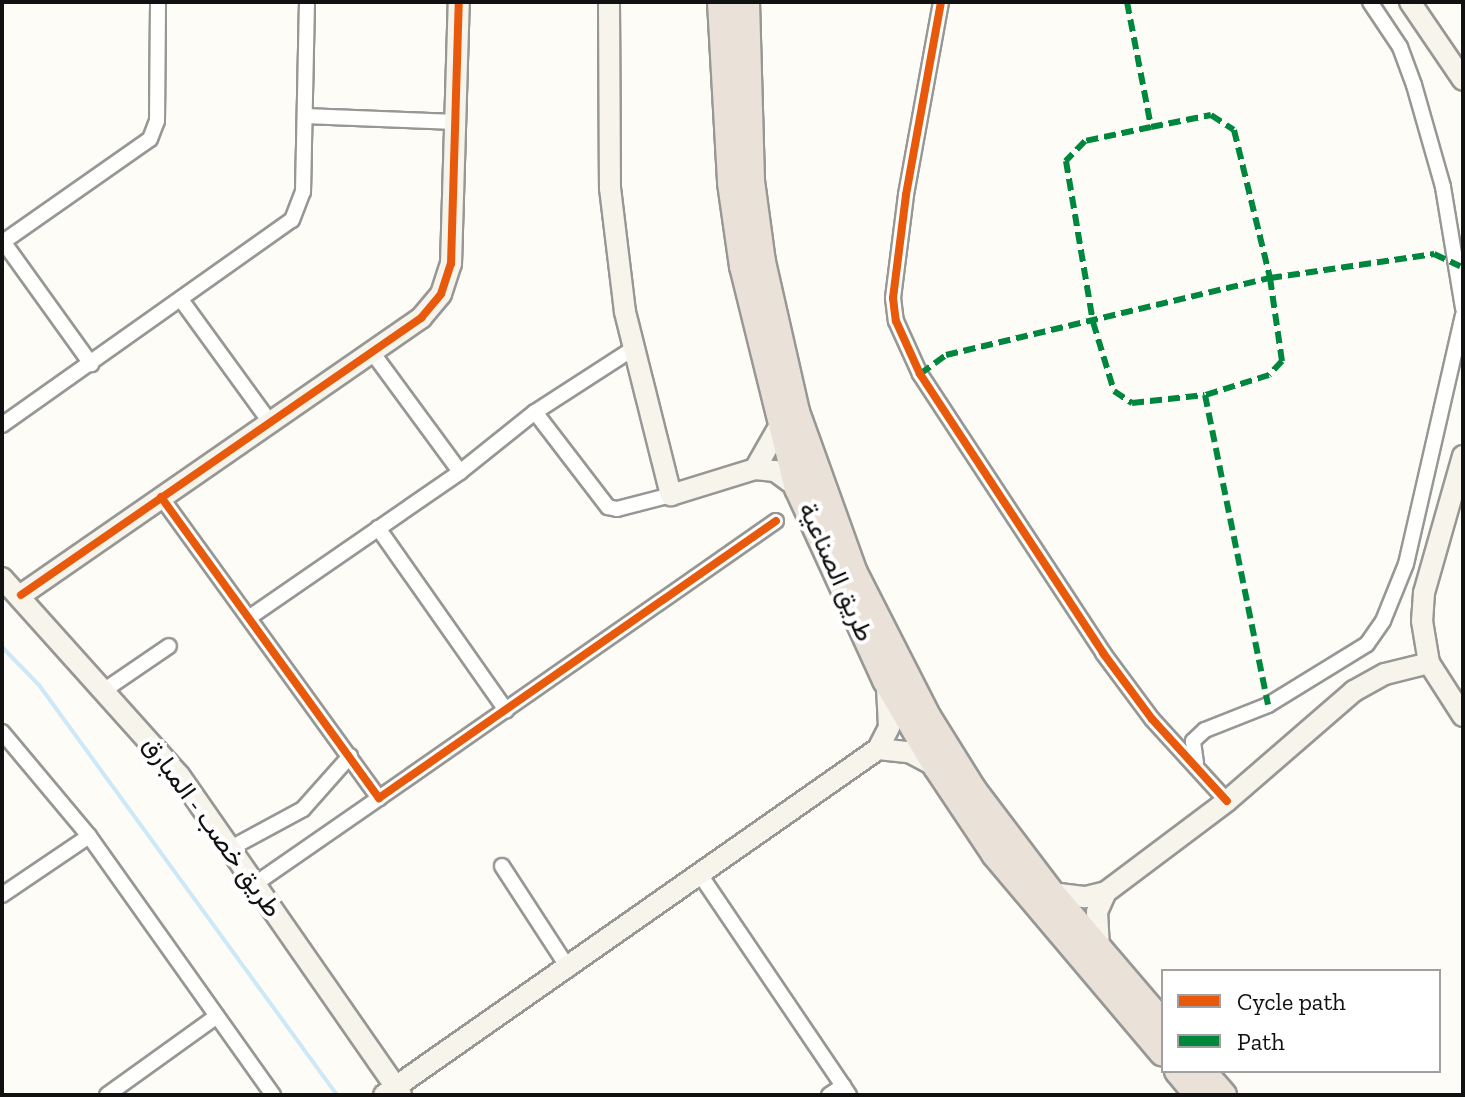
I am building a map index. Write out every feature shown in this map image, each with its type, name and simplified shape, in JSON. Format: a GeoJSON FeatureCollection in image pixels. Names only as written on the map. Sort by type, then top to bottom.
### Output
{"type":"FeatureCollection","features":[{"type":"Feature","properties":{"kind":"highway","name":"طريق الصناعية"},"geometry":{"type":"LineString","coordinates":[[721,2],[731,183],[743,266],[779,427],[798,488],[886,680],[937,767],[995,854],[1161,1051]]}},
{"type":"Feature","properties":{"kind":"highway","name":"طريق الصناعية"},"geometry":{"type":"LineString","coordinates":[[746,2],[751,181],[762,262],[813,465],[854,573],[928,718],[973,790],[1051,893],[1161,1022]]}},
{"type":"Feature","properties":{"kind":"highway"},"geometry":{"type":"LineString","coordinates":[[1180,1073],[1198,1095]]}},
{"type":"Feature","properties":{"kind":"highway"},"geometry":{"type":"LineString","coordinates":[[1204,1073],[1223,1095]]}},
{"type":"Feature","properties":{"kind":"street"},"geometry":{"type":"LineString","coordinates":[[91,364],[3,241],[150,139],[157,121],[158,2]]}},
{"type":"Feature","properties":{"kind":"street"},"geometry":{"type":"LineString","coordinates":[[2,425],[182,301],[292,220],[303,192],[307,2]]}},
{"type":"Feature","properties":{"kind":"street"},"geometry":{"type":"LineString","coordinates":[[21,595],[421,318],[441,294],[451,264],[459,2]]}},
{"type":"Feature","properties":{"kind":"street"},"geometry":{"type":"LineString","coordinates":[[609,2],[610,188],[631,350],[671,495]]}},
{"type":"Feature","properties":{"kind":"street"},"geometry":{"type":"LineString","coordinates":[[941,2],[906,195],[893,298],[896,321],[920,374],[1103,653],[1152,719],[1196,763],[1227,801]]}},
{"type":"Feature","properties":{"kind":"street"},"geometry":{"type":"LineString","coordinates":[[1370,2],[1400,47],[1414,85],[1443,187],[1463,308]]}},
{"type":"Feature","properties":{"kind":"street"},"geometry":{"type":"LineString","coordinates":[[1410,2],[1463,80]]}},
{"type":"Feature","properties":{"kind":"street"},"geometry":{"type":"LineString","coordinates":[[305,116],[455,122]]}},
{"type":"Feature","properties":{"kind":"street"},"geometry":{"type":"LineString","coordinates":[[182,301],[270,422]]}},
{"type":"Feature","properties":{"kind":"street"},"geometry":{"type":"LineString","coordinates":[[1196,763],[1193,741],[1205,730],[1268,705],[1367,644],[1383,621],[1406,564],[1463,315]]}},
{"type":"Feature","properties":{"kind":"street"},"geometry":{"type":"LineString","coordinates":[[250,617],[460,472],[535,412],[631,350]]}},
{"type":"Feature","properties":{"kind":"street"},"geometry":{"type":"LineString","coordinates":[[372,352],[460,472]]}},
{"type":"Feature","properties":{"kind":"street"},"geometry":{"type":"LineString","coordinates":[[535,412],[608,507],[617,509],[755,469],[775,471],[798,488]]}},
{"type":"Feature","properties":{"kind":"street"},"geometry":{"type":"LineString","coordinates":[[755,469],[779,427]]}},
{"type":"Feature","properties":{"kind":"street"},"geometry":{"type":"LineString","coordinates":[[1463,456],[1424,593],[1422,621],[1429,663],[1463,716]]}},
{"type":"Feature","properties":{"kind":"street"},"geometry":{"type":"LineString","coordinates":[[161,497],[379,798]]}},
{"type":"Feature","properties":{"kind":"street"},"geometry":{"type":"LineString","coordinates":[[255,884],[776,521]]}},
{"type":"Feature","properties":{"kind":"street"},"geometry":{"type":"LineString","coordinates":[[378,528],[506,710]]}},
{"type":"Feature","properties":{"kind":"street","name":"طريق خصب - المبارق"},"geometry":{"type":"LineString","coordinates":[[2,578],[106,689],[179,775],[393,1092]]}},
{"type":"Feature","properties":{"kind":"street"},"geometry":{"type":"LineString","coordinates":[[106,689],[169,646]]}},
{"type":"Feature","properties":{"kind":"street"},"geometry":{"type":"LineString","coordinates":[[1051,893],[1086,897],[1106,892],[1227,801],[1354,691],[1385,674],[1429,663]]}},
{"type":"Feature","properties":{"kind":"street"},"geometry":{"type":"LineString","coordinates":[[393,1092],[878,749],[889,727],[886,680]]}},
{"type":"Feature","properties":{"kind":"street"},"geometry":{"type":"LineString","coordinates":[[5,741],[89,836],[273,1095]]}},
{"type":"Feature","properties":{"kind":"street"},"geometry":{"type":"LineString","coordinates":[[878,749],[909,752],[937,767]]}},
{"type":"Feature","properties":{"kind":"street"},"geometry":{"type":"LineString","coordinates":[[231,848],[303,809],[350,756]]}},
{"type":"Feature","properties":{"kind":"street"},"geometry":{"type":"LineString","coordinates":[[2,895],[89,836]]}},
{"type":"Feature","properties":{"kind":"street"},"geometry":{"type":"LineString","coordinates":[[502,866],[569,969]]}},
{"type":"Feature","properties":{"kind":"street"},"geometry":{"type":"LineString","coordinates":[[701,876],[846,1090],[829,1095]]}},
{"type":"Feature","properties":{"kind":"street"},"geometry":{"type":"LineString","coordinates":[[1099,949],[1097,912],[1106,892]]}},
{"type":"Feature","properties":{"kind":"street"},"geometry":{"type":"LineString","coordinates":[[107,1095],[217,1016]]}},
{"type":"Feature","properties":{"kind":"waterway"},"geometry":{"type":"LineString","coordinates":[[2,647],[39,685],[337,1095]]}},
{"type":"Feature","properties":{"kind":"marked path"},"geometry":{"type":"LineString","coordinates":[[1127,2],[1151,127],[1211,115],[1234,130],[1270,278],[1282,361],[1269,375],[1205,395],[1268,705]]}},
{"type":"Feature","properties":{"kind":"marked path"},"geometry":{"type":"LineString","coordinates":[[1151,127],[1085,141],[1066,161],[1093,322],[1114,391],[1132,403],[1205,395]]}},
{"type":"Feature","properties":{"kind":"marked path"},"geometry":{"type":"LineString","coordinates":[[920,374],[946,355],[1270,278],[1434,254],[1460,266]]}},
{"type":"Feature","properties":{"kind":"cycle path"},"geometry":{"type":"LineString","coordinates":[[21,595],[421,318],[441,294],[451,264],[459,2]]}},
{"type":"Feature","properties":{"kind":"cycle path"},"geometry":{"type":"LineString","coordinates":[[941,2],[906,195],[893,298],[896,321],[920,374],[1103,653],[1152,719],[1227,801]]}},
{"type":"Feature","properties":{"kind":"cycle path"},"geometry":{"type":"LineString","coordinates":[[161,497],[379,798],[776,521]]}}]}
